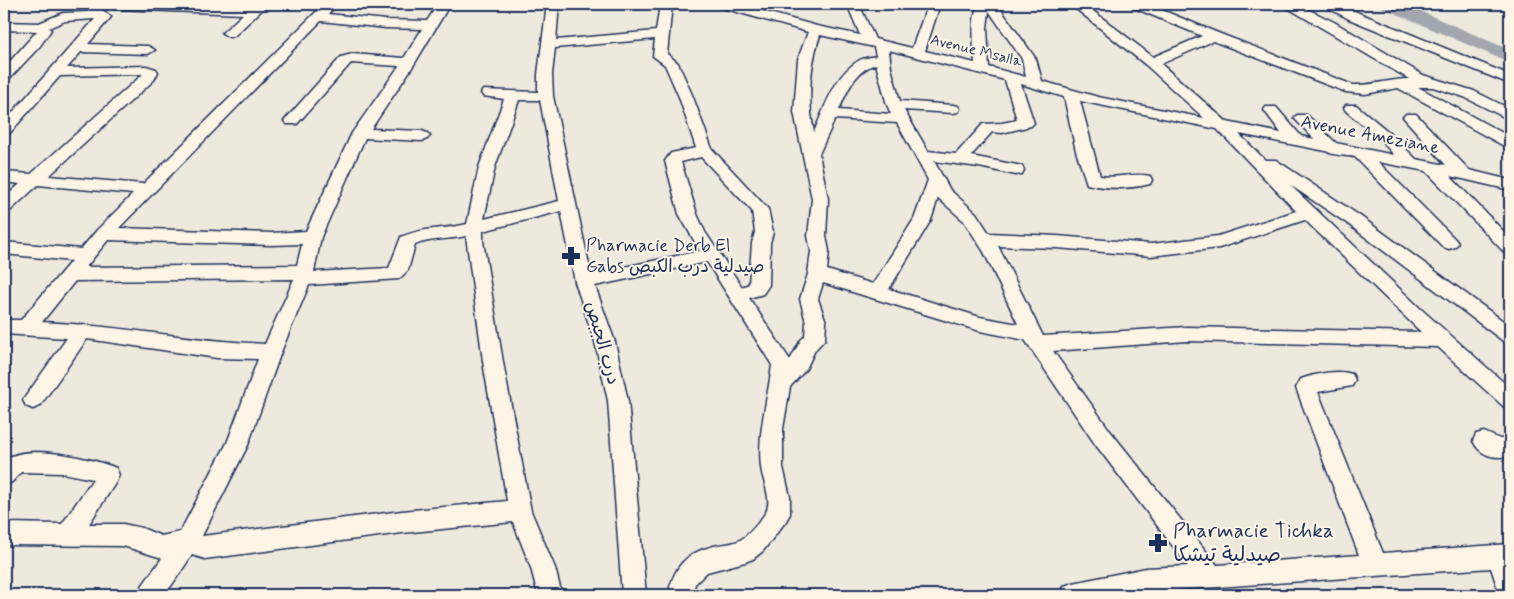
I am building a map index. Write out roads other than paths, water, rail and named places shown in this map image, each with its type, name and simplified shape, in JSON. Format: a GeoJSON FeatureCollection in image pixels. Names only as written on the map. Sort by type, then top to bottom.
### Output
{"type":"FeatureCollection","features":[{"type":"Feature","properties":{"kind":"street"},"geometry":{"type":"LineString","coordinates":[[88,4],[102,16]]}},
{"type":"Feature","properties":{"kind":"street"},"geometry":{"type":"LineString","coordinates":[[4,131],[57,72],[102,16],[118,4],[259,7]]}},
{"type":"Feature","properties":{"kind":"street"},"geometry":{"type":"LineString","coordinates":[[12,331],[70,274],[103,234],[331,4]]}},
{"type":"Feature","properties":{"kind":"street"},"geometry":{"type":"LineString","coordinates":[[151,595],[187,542],[237,445],[271,352],[303,275],[312,237],[360,133],[408,63],[444,4]]}},
{"type":"Feature","properties":{"kind":"street","name":"درب الجبص"},"geometry":{"type":"LineString","coordinates":[[553,4],[548,46],[546,96],[584,282],[605,342],[618,401],[634,595]]}},
{"type":"Feature","properties":{"kind":"street"},"geometry":{"type":"LineString","coordinates":[[666,4],[660,56],[671,63],[686,97],[705,151],[760,209],[763,218],[764,232],[761,249],[760,285],[756,289],[737,295]]}},
{"type":"Feature","properties":{"kind":"street","name":"Avenue Msalla"},"geometry":{"type":"LineString","coordinates":[[724,4],[878,48],[917,52],[1011,76],[1071,95],[1221,125]]}},
{"type":"Feature","properties":{"kind":"street"},"geometry":{"type":"LineString","coordinates":[[853,4],[878,48],[898,112],[944,194],[970,217],[992,251],[1035,339],[1103,438],[1211,577]]}},
{"type":"Feature","properties":{"kind":"street"},"geometry":{"type":"LineString","coordinates":[[917,52],[934,4]]}},
{"type":"Feature","properties":{"kind":"street"},"geometry":{"type":"LineString","coordinates":[[1076,4],[1152,63],[1221,125],[1308,214],[1414,314],[1510,400]]}},
{"type":"Feature","properties":{"kind":"street"},"geometry":{"type":"LineString","coordinates":[[1136,4],[1351,89],[1365,90],[1399,83],[1436,83]]}},
{"type":"Feature","properties":{"kind":"street"},"geometry":{"type":"LineString","coordinates":[[1287,4],[1329,25],[1399,68],[1469,94],[1510,115]]}},
{"type":"Feature","properties":{"kind":"street"},"geometry":{"type":"LineString","coordinates":[[1331,4],[1354,16],[1510,80]]}},
{"type":"Feature","properties":{"kind":"street"},"geometry":{"type":"LineString","coordinates":[[982,69],[980,37],[982,12],[984,7],[993,5],[1029,59],[1035,83]]}},
{"type":"Feature","properties":{"kind":"street"},"geometry":{"type":"LineString","coordinates":[[229,33],[259,7]]}},
{"type":"Feature","properties":{"kind":"street"},"geometry":{"type":"LineString","coordinates":[[4,26],[41,27],[63,17],[102,16]]}},
{"type":"Feature","properties":{"kind":"street"},"geometry":{"type":"LineString","coordinates":[[319,17],[386,24],[431,25]]}},
{"type":"Feature","properties":{"kind":"street"},"geometry":{"type":"LineString","coordinates":[[4,76],[42,35],[44,30],[41,27]]}},
{"type":"Feature","properties":{"kind":"street"},"geometry":{"type":"LineString","coordinates":[[780,384],[799,363],[808,345],[815,339],[816,322],[809,299],[818,274],[820,251],[817,236],[820,199],[802,112],[805,59],[816,30]]}},
{"type":"Feature","properties":{"kind":"street"},"geometry":{"type":"LineString","coordinates":[[548,46],[663,34]]}},
{"type":"Feature","properties":{"kind":"street"},"geometry":{"type":"LineString","coordinates":[[1152,63],[1213,36]]}},
{"type":"Feature","properties":{"kind":"street"},"geometry":{"type":"LineString","coordinates":[[77,48],[148,50]]}},
{"type":"Feature","properties":{"kind":"street"},"geometry":{"type":"LineString","coordinates":[[811,154],[828,114],[846,79],[865,63],[878,48]]}},
{"type":"Feature","properties":{"kind":"street"},"geometry":{"type":"LineString","coordinates":[[292,121],[346,60],[352,58],[408,63]]}},
{"type":"Feature","properties":{"kind":"street"},"geometry":{"type":"LineString","coordinates":[[4,207],[149,77],[151,72],[146,70],[57,72]]}},
{"type":"Feature","properties":{"kind":"street"},"geometry":{"type":"LineString","coordinates":[[960,159],[988,127],[1002,128],[1026,123],[1011,76]]}},
{"type":"Feature","properties":{"kind":"street"},"geometry":{"type":"LineString","coordinates":[[1399,83],[1510,143]]}},
{"type":"Feature","properties":{"kind":"street"},"geometry":{"type":"LineString","coordinates":[[488,93],[513,96],[546,96]]}},
{"type":"Feature","properties":{"kind":"street"},"geometry":{"type":"LineString","coordinates":[[1071,95],[1093,180],[1110,183],[1144,180]]}},
{"type":"Feature","properties":{"kind":"street"},"geometry":{"type":"LineString","coordinates":[[513,96],[493,148],[474,226],[474,241],[494,368],[520,510],[543,568],[550,595]]}},
{"type":"Feature","properties":{"kind":"street"},"geometry":{"type":"LineString","coordinates":[[1351,108],[1385,136],[1412,164]]}},
{"type":"Feature","properties":{"kind":"street"},"geometry":{"type":"LineString","coordinates":[[828,114],[953,109]]}},
{"type":"Feature","properties":{"kind":"street"},"geometry":{"type":"LineString","coordinates":[[1271,110],[1296,141]]}},
{"type":"Feature","properties":{"kind":"street"},"geometry":{"type":"LineString","coordinates":[[1411,117],[1463,174]]}},
{"type":"Feature","properties":{"kind":"street"},"geometry":{"type":"LineString","coordinates":[[1302,118],[1334,150]]}},
{"type":"Feature","properties":{"kind":"street","name":"Avenue Ameziane"},"geometry":{"type":"LineString","coordinates":[[1221,125],[1334,150],[1431,167],[1504,184]]}},
{"type":"Feature","properties":{"kind":"street"},"geometry":{"type":"LineString","coordinates":[[360,133],[422,136]]}},
{"type":"Feature","properties":{"kind":"street"},"geometry":{"type":"LineString","coordinates":[[1246,149],[1354,220],[1510,336]]}},
{"type":"Feature","properties":{"kind":"street"},"geometry":{"type":"LineString","coordinates":[[680,595],[685,577],[699,564],[712,558],[745,551],[755,544],[778,514],[779,498],[772,467],[772,429],[782,364],[710,255],[688,214],[673,161],[677,157],[705,151]]}},
{"type":"Feature","properties":{"kind":"street"},"geometry":{"type":"LineString","coordinates":[[922,155],[960,159],[1016,170]]}},
{"type":"Feature","properties":{"kind":"street"},"geometry":{"type":"LineString","coordinates":[[1362,155],[1450,243]]}},
{"type":"Feature","properties":{"kind":"street"},"geometry":{"type":"LineString","coordinates":[[1431,167],[1510,248]]}},
{"type":"Feature","properties":{"kind":"street"},"geometry":{"type":"LineString","coordinates":[[4,177],[146,190]]}},
{"type":"Feature","properties":{"kind":"street"},"geometry":{"type":"LineString","coordinates":[[877,292],[888,278],[896,261],[922,220],[936,180]]}},
{"type":"Feature","properties":{"kind":"street"},"geometry":{"type":"LineString","coordinates":[[1504,184],[1510,195]]}},
{"type":"Feature","properties":{"kind":"street"},"geometry":{"type":"LineString","coordinates":[[70,274],[394,274],[398,270],[407,241],[410,238],[453,232],[568,204]]}},
{"type":"Feature","properties":{"kind":"street"},"geometry":{"type":"LineString","coordinates":[[983,239],[1159,249],[1219,242],[1308,214]]}},
{"type":"Feature","properties":{"kind":"street"},"geometry":{"type":"LineString","coordinates":[[103,234],[271,239],[312,237]]}},
{"type":"Feature","properties":{"kind":"street"},"geometry":{"type":"LineString","coordinates":[[4,248],[84,256]]}},
{"type":"Feature","properties":{"kind":"street"},"geometry":{"type":"LineString","coordinates":[[584,282],[710,255]]}},
{"type":"Feature","properties":{"kind":"street"},"geometry":{"type":"LineString","coordinates":[[818,274],[1035,339],[1187,334],[1445,340]]}},
{"type":"Feature","properties":{"kind":"street"},"geometry":{"type":"LineString","coordinates":[[12,331],[82,331],[217,350],[271,352]]}},
{"type":"Feature","properties":{"kind":"street"},"geometry":{"type":"LineString","coordinates":[[33,400],[82,331]]}},
{"type":"Feature","properties":{"kind":"street"},"geometry":{"type":"LineString","coordinates":[[1345,380],[1308,385],[1306,388],[1375,564]]}},
{"type":"Feature","properties":{"kind":"street"},"geometry":{"type":"LineString","coordinates":[[1484,441],[1497,448],[1510,447]]}},
{"type":"Feature","properties":{"kind":"street"},"geometry":{"type":"LineString","coordinates":[[4,475],[16,463],[24,463],[62,464],[108,475],[68,535]]}},
{"type":"Feature","properties":{"kind":"street"},"geometry":{"type":"LineString","coordinates":[[4,534],[123,535],[142,539],[160,547],[187,542],[205,548],[407,523],[453,515],[520,510]]}},
{"type":"Feature","properties":{"kind":"street"},"geometry":{"type":"LineString","coordinates":[[1073,595],[1146,580],[1167,588],[1211,577],[1505,555],[1510,590]]}},
{"type":"Feature","properties":{"kind":"waterway"},"geometry":{"type":"LineString","coordinates":[[1389,4],[1510,57]]}},
{"type":"Feature","properties":{"kind":"place","name":"Pharmacie Derb El Gabs صيدلية درب الكبص"},"geometry":{"type":"Point","coordinates":[571,256]}},
{"type":"Feature","properties":{"kind":"place","name":"Pharmacie Tichka صيدلية تيشكا"},"geometry":{"type":"Point","coordinates":[1158,543]}}]}
